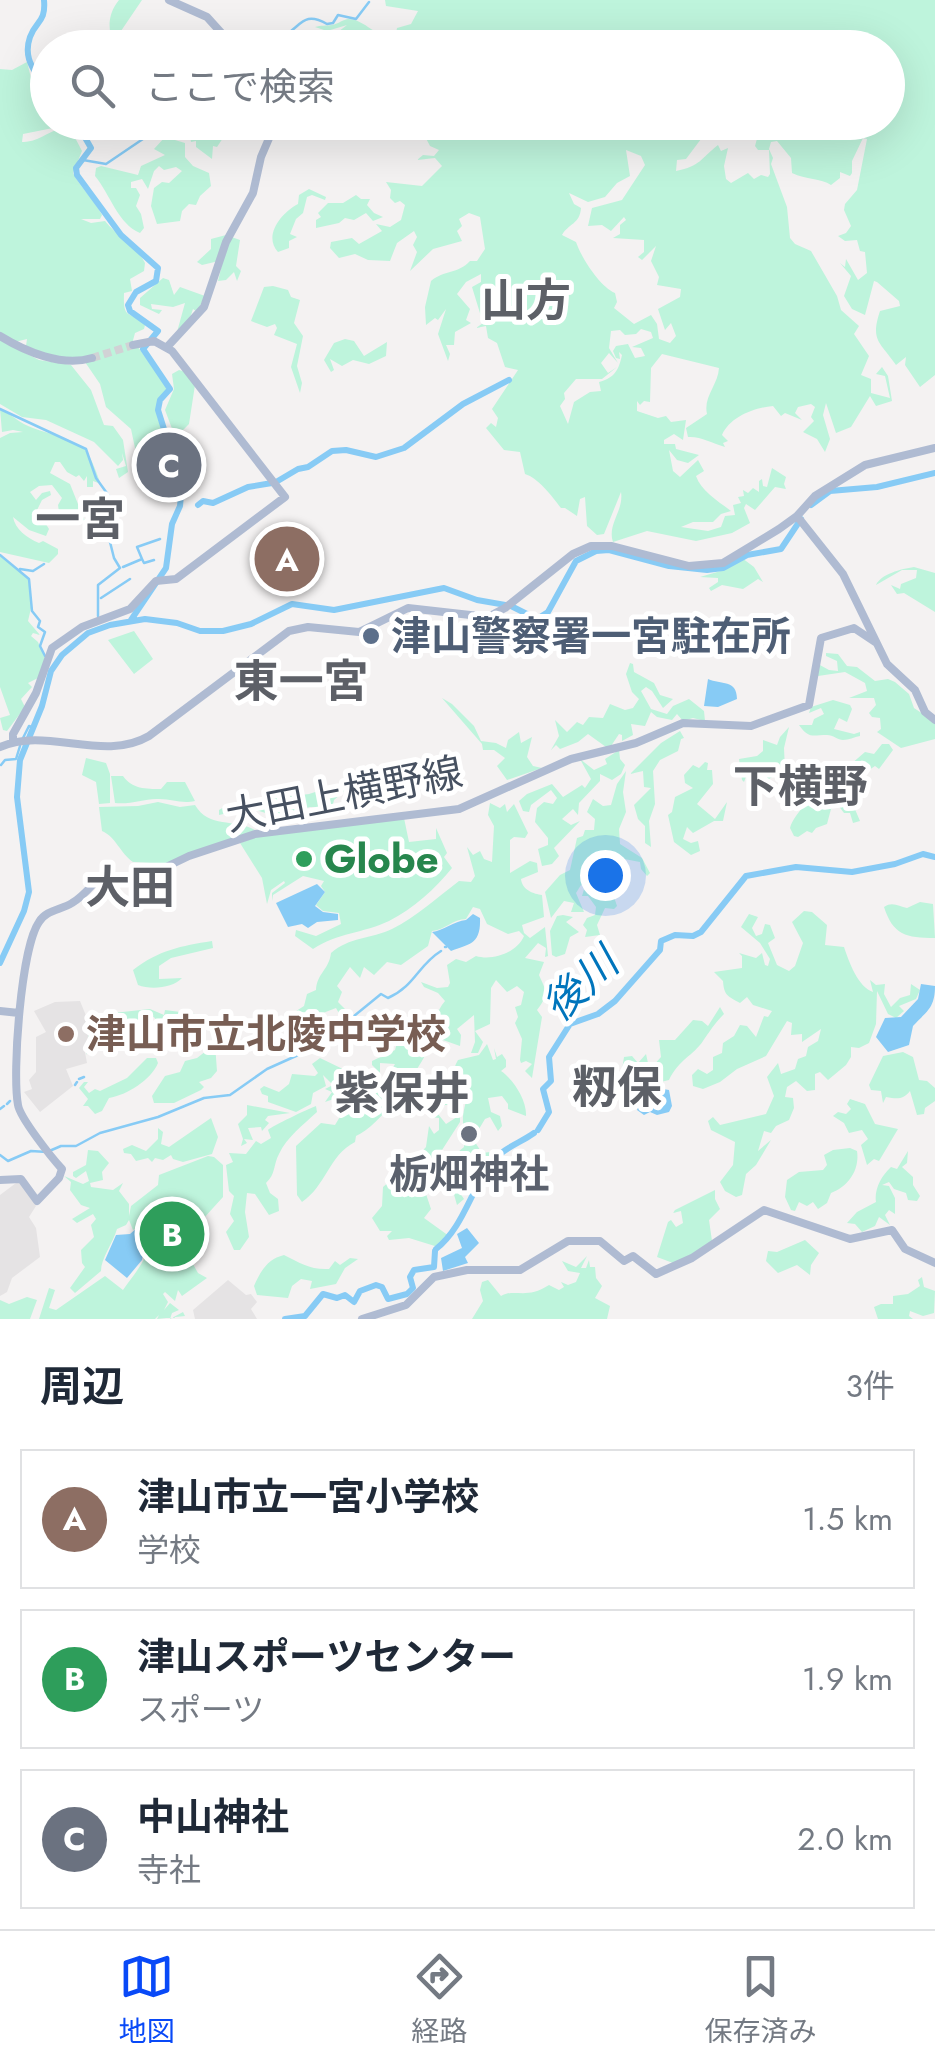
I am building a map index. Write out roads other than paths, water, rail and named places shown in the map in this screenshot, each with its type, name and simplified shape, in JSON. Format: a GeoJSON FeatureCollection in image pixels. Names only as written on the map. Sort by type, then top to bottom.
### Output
{"type":"FeatureCollection","features":[{"type":"Feature","properties":{"kind":"main road"},"geometry":{"type":"LineString","coordinates":[[168,0],[207,18],[218,30]]}},
{"type":"Feature","properties":{"kind":"main road"},"geometry":{"type":"LineString","coordinates":[[168,346],[204,306],[226,242],[253,193],[267,140]]}},
{"type":"Feature","properties":{"kind":"main road"},"geometry":{"type":"LineString","coordinates":[[0,336],[44,356],[74,361],[92,358]]}},
{"type":"Feature","properties":{"kind":"main road"},"geometry":{"type":"LineString","coordinates":[[16,742],[12,734],[36,693],[52,648],[82,627],[130,609],[159,582],[176,579],[285,498],[168,346],[158,342],[133,345]]}},
{"type":"Feature","properties":{"kind":"main road"},"geometry":{"type":"LineString","coordinates":[[0,748],[16,742],[114,747],[139,742],[278,636],[295,629],[359,632],[408,608],[488,617],[584,548],[606,546],[678,564],[719,564],[799,518],[815,496],[865,465],[935,448]]}},
{"type":"Feature","properties":{"kind":"main road"},"geometry":{"type":"LineString","coordinates":[[799,518],[844,574],[890,668],[915,690],[925,712],[935,720]]}},
{"type":"Feature","properties":{"kind":"main road","name":"大田上横野線"},"geometry":{"type":"LineString","coordinates":[[19,1013],[24,970],[39,922],[47,914],[76,901],[100,877],[118,881],[141,879],[190,856],[257,834],[458,810],[572,759],[636,743],[682,723],[751,726],[791,714],[809,705],[822,638],[856,628],[875,642]]}},
{"type":"Feature","properties":{"kind":"main road"},"geometry":{"type":"LineString","coordinates":[[0,1012],[19,1013],[18,1108],[62,1172],[36,1200],[21,1180],[0,1180]]}},
{"type":"Feature","properties":{"kind":"main road"},"geometry":{"type":"LineString","coordinates":[[362,1319],[403,1307],[434,1278],[474,1269],[524,1269],[554,1246],[574,1240],[600,1241],[624,1260],[633,1256],[656,1274],[697,1255],[764,1210],[850,1239],[892,1230],[905,1249],[935,1263]]}},
{"type":"Feature","properties":{"kind":"water"},"geometry":{"type":"Polygon","coordinates":[[[708,679],[731,685],[737,699],[718,707],[704,706],[708,679]]]}},
{"type":"Feature","properties":{"kind":"water"},"geometry":{"type":"Polygon","coordinates":[[[317,884],[325,892],[315,906],[323,912],[338,914],[338,920],[317,922],[308,928],[302,924],[288,927],[276,903],[317,884]]]}},
{"type":"Feature","properties":{"kind":"water"},"geometry":{"type":"Polygon","coordinates":[[[473,914],[480,918],[480,927],[468,945],[451,951],[432,932],[466,920],[473,914]]]}},
{"type":"Feature","properties":{"kind":"water"},"geometry":{"type":"Polygon","coordinates":[[[921,984],[935,986],[932,1004],[913,1026],[909,1045],[888,1052],[876,1037],[885,1018],[901,1017],[918,999],[921,984]]]}},
{"type":"Feature","properties":{"kind":"water"},"geometry":{"type":"Polygon","coordinates":[[[645,1086],[669,1090],[669,1112],[644,1115],[637,1110],[645,1086]]]}},
{"type":"Feature","properties":{"kind":"water"},"geometry":{"type":"Polygon","coordinates":[[[138,1227],[146,1237],[142,1260],[127,1278],[105,1260],[116,1235],[130,1234],[138,1227]]]}},
{"type":"Feature","properties":{"kind":"water"},"geometry":{"type":"Polygon","coordinates":[[[467,1228],[479,1243],[465,1257],[468,1263],[443,1271],[441,1258],[462,1248],[457,1234],[467,1228]]]}},
{"type":"Feature","properties":{"kind":"waterway"},"geometry":{"type":"LineString","coordinates":[[33,30],[44,13],[44,0]]}},
{"type":"Feature","properties":{"kind":"waterway"},"geometry":{"type":"LineString","coordinates":[[292,30],[308,19],[327,24],[333,23],[338,15],[356,19],[369,2]]}},
{"type":"Feature","properties":{"kind":"waterway"},"geometry":{"type":"LineString","coordinates":[[30,37],[30,60]]}},
{"type":"Feature","properties":{"kind":"waterway"},"geometry":{"type":"LineString","coordinates":[[86,140],[91,148],[76,168],[77,175],[121,235],[158,268],[156,281],[136,292],[128,305],[130,311],[158,331],[143,349],[170,389],[160,400],[158,410],[183,472],[166,568],[131,620]]}},
{"type":"Feature","properties":{"kind":"waterway"},"geometry":{"type":"LineString","coordinates":[[83,160],[106,164],[141,140]]}},
{"type":"Feature","properties":{"kind":"waterway"},"geometry":{"type":"LineString","coordinates":[[276,482],[332,451],[376,457],[404,448],[463,404],[509,380]]}},
{"type":"Feature","properties":{"kind":"waterway"},"geometry":{"type":"LineString","coordinates":[[0,409],[86,449],[96,478],[114,503],[115,523],[109,538],[120,568],[98,585],[98,616]]}},
{"type":"Feature","properties":{"kind":"waterway"},"geometry":{"type":"LineString","coordinates":[[138,464],[157,475],[158,480],[180,481]]}},
{"type":"Feature","properties":{"kind":"waterway"},"geometry":{"type":"LineString","coordinates":[[811,505],[830,491],[877,487],[935,473]]}},
{"type":"Feature","properties":{"kind":"waterway"},"geometry":{"type":"LineString","coordinates":[[198,505],[203,501],[213,503],[248,487],[272,483]]}},
{"type":"Feature","properties":{"kind":"waterway"},"geometry":{"type":"LineString","coordinates":[[0,963],[29,892],[17,797],[20,760],[42,706],[51,671],[62,655],[88,633],[145,619],[200,631],[223,631],[251,624],[292,604],[334,610],[444,588],[477,600],[511,606],[537,619],[548,612],[576,561],[596,551],[609,550],[669,566],[723,568],[747,555],[781,549],[801,519]]}},
{"type":"Feature","properties":{"kind":"waterway"},"geometry":{"type":"LineString","coordinates":[[142,559],[137,547],[160,539]]}},
{"type":"Feature","properties":{"kind":"waterway"},"geometry":{"type":"LineString","coordinates":[[0,555],[29,579],[32,611],[40,621],[38,627],[45,632],[40,646],[45,656]]}},
{"type":"Feature","properties":{"kind":"waterway"},"geometry":{"type":"LineString","coordinates":[[123,567],[142,559],[144,563],[154,560]]}},
{"type":"Feature","properties":{"kind":"waterway"},"geometry":{"type":"LineString","coordinates":[[20,569],[33,571],[44,564]]}},
{"type":"Feature","properties":{"kind":"waterway"},"geometry":{"type":"LineString","coordinates":[[101,598],[130,579]]}},
{"type":"Feature","properties":{"kind":"waterway"},"geometry":{"type":"LineString","coordinates":[[23,738],[29,726],[34,728]]}},
{"type":"Feature","properties":{"kind":"waterway"},"geometry":{"type":"LineString","coordinates":[[1,765],[5,760],[16,759],[20,746]]}},
{"type":"Feature","properties":{"kind":"waterway","name":"後川"},"geometry":{"type":"LineString","coordinates":[[538,1130],[549,1112],[543,1089],[551,1081],[549,1057],[570,1024],[598,1014],[615,1001],[660,950],[661,941],[701,932],[746,876],[796,867],[852,872],[923,854],[935,857]]}},
{"type":"Feature","properties":{"kind":"waterway"},"geometry":{"type":"LineString","coordinates":[[0,1155],[8,1161],[31,1151],[76,1146],[100,1133],[158,1117],[204,1098],[230,1095],[267,1069],[316,1047],[381,994],[388,998],[397,993],[441,951]]}},
{"type":"Feature","properties":{"kind":"waterway"},"geometry":{"type":"LineString","coordinates":[[79,1079],[84,1077]]}},
{"type":"Feature","properties":{"kind":"waterway"},"geometry":{"type":"LineString","coordinates":[[7,1104],[10,1101]]}},
{"type":"Feature","properties":{"kind":"waterway"},"geometry":{"type":"LineString","coordinates":[[0,1109],[4,1106]]}},
{"type":"Feature","properties":{"kind":"waterway","name":"後川"},"geometry":{"type":"LineString","coordinates":[[436,1249],[454,1230],[497,1156],[534,1133]]}},
{"type":"Feature","properties":{"kind":"waterway","name":"後川"},"geometry":{"type":"LineString","coordinates":[[285,1319],[305,1316],[323,1294],[337,1298],[345,1295],[354,1302],[360,1291],[376,1285],[382,1287],[388,1299],[407,1294],[413,1288],[410,1277],[414,1270],[434,1267],[435,1251]]}},
{"type":"Feature","properties":{"kind":"tunnel"},"geometry":{"type":"LineString","coordinates":[[92,358],[133,345]]}},
{"type":"Feature","properties":{"kind":"place","name":"中山神社"},"geometry":{"type":"Point","coordinates":[169,465]}},
{"type":"Feature","properties":{"kind":"place","name":"津山市立一宮小学校"},"geometry":{"type":"Point","coordinates":[287,559]}},
{"type":"Feature","properties":{"kind":"place","name":"津山警察署一宮駐在所"},"geometry":{"type":"Point","coordinates":[371,636]}},
{"type":"Feature","properties":{"kind":"place","name":"Globe"},"geometry":{"type":"Point","coordinates":[304,859]}},
{"type":"Feature","properties":{"kind":"place","name":"津山市立北陵中学校"},"geometry":{"type":"Point","coordinates":[66,1034]}},
{"type":"Feature","properties":{"kind":"place","name":"栃畑神社"},"geometry":{"type":"Point","coordinates":[469,1134]}},
{"type":"Feature","properties":{"kind":"place","name":"津山スポーツセンター"},"geometry":{"type":"Point","coordinates":[172,1234]}},
{"type":"Feature","properties":{"kind":"district","name":"山方"},"geometry":{"type":"Point","coordinates":[526,300]}},
{"type":"Feature","properties":{"kind":"district","name":"一宮"},"geometry":{"type":"Point","coordinates":[80,519]}},
{"type":"Feature","properties":{"kind":"district","name":"東一宮"},"geometry":{"type":"Point","coordinates":[301,681]}},
{"type":"Feature","properties":{"kind":"district","name":"下横野"},"geometry":{"type":"Point","coordinates":[800,786]}},
{"type":"Feature","properties":{"kind":"district","name":"大田"},"geometry":{"type":"Point","coordinates":[130,887]}},
{"type":"Feature","properties":{"kind":"district","name":"籾保"},"geometry":{"type":"Point","coordinates":[617,1087]}},
{"type":"Feature","properties":{"kind":"district","name":"紫保井"},"geometry":{"type":"Point","coordinates":[402,1093]}}]}
